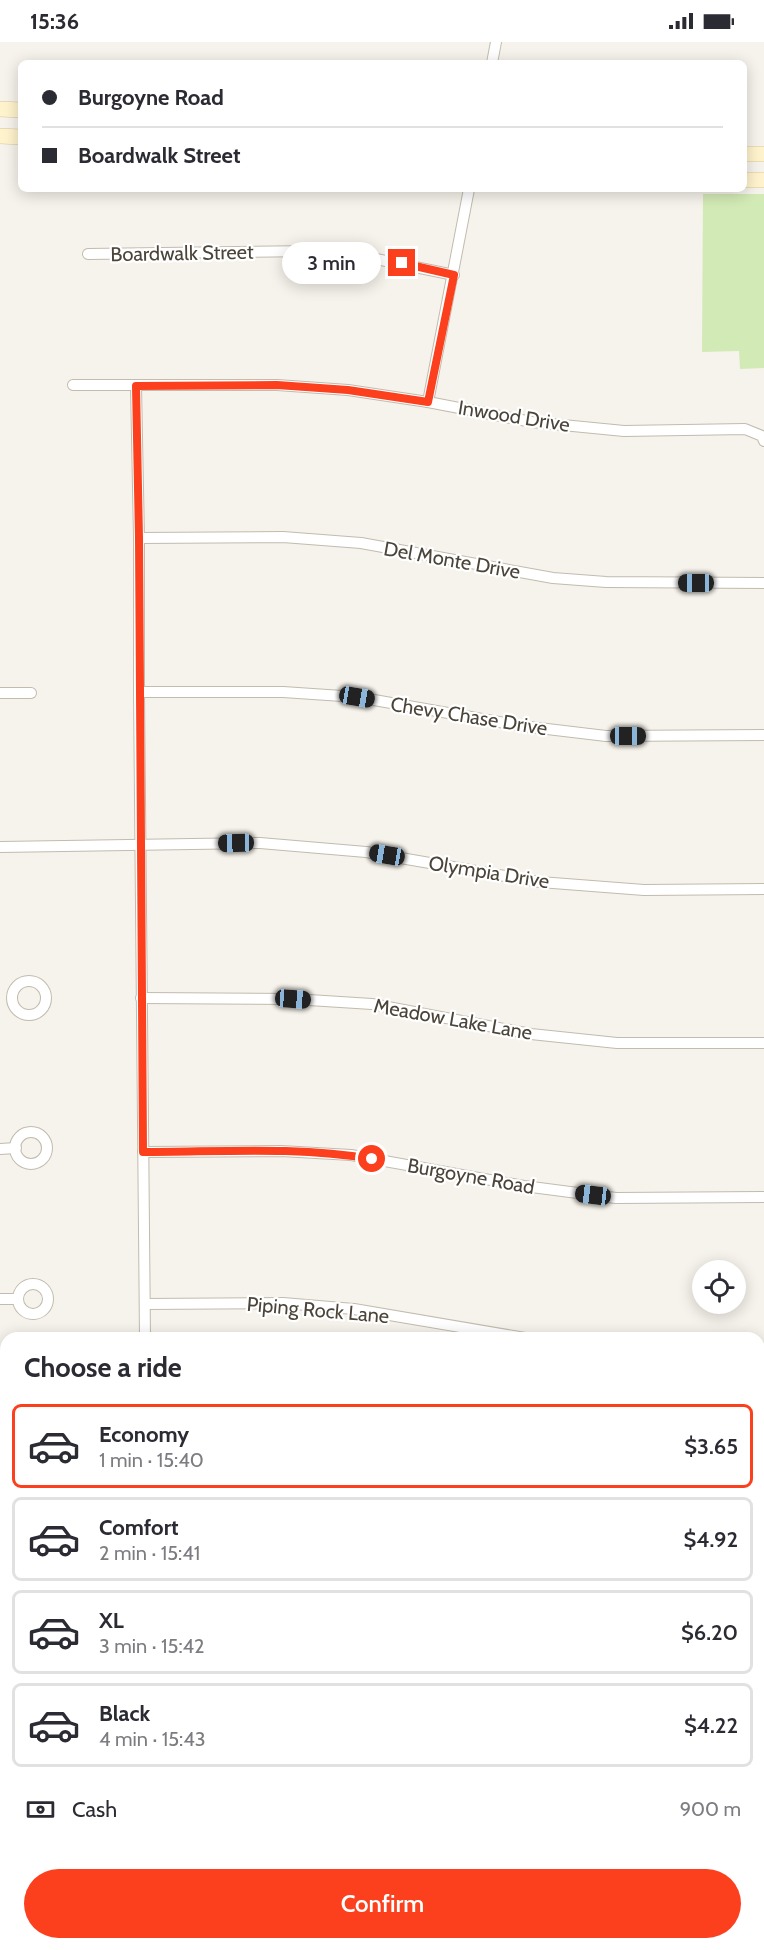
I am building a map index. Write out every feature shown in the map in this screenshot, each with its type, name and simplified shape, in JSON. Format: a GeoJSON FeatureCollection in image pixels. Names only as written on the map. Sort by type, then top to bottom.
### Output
{"type":"FeatureCollection","features":[{"type":"Feature","properties":{"kind":"main road"},"geometry":{"type":"LineString","coordinates":[[0,109],[18,110]]}},
{"type":"Feature","properties":{"kind":"main road"},"geometry":{"type":"LineString","coordinates":[[0,136],[18,137]]}},
{"type":"Feature","properties":{"kind":"main road"},"geometry":{"type":"LineString","coordinates":[[747,154],[764,154]]}},
{"type":"Feature","properties":{"kind":"main road"},"geometry":{"type":"LineString","coordinates":[[747,180],[764,180]]}},
{"type":"Feature","properties":{"kind":"street"},"geometry":{"type":"LineString","coordinates":[[493,60],[496,42]]}},
{"type":"Feature","properties":{"kind":"street"},"geometry":{"type":"LineString","coordinates":[[428,402],[468,192]]}},
{"type":"Feature","properties":{"kind":"street","name":"Boardwalk Street"},"geometry":{"type":"LineString","coordinates":[[88,254],[311,251],[357,255],[454,275]]}},
{"type":"Feature","properties":{"kind":"street","name":"Inwood Drive"},"geometry":{"type":"LineString","coordinates":[[73,385],[277,385],[348,390],[428,402],[532,422],[624,431],[746,429],[762,436],[764,441]]}},
{"type":"Feature","properties":{"kind":"street"},"geometry":{"type":"LineString","coordinates":[[136,386],[146,1332]]}},
{"type":"Feature","properties":{"kind":"street","name":"Del Monte Drive"},"geometry":{"type":"LineString","coordinates":[[139,538],[283,537],[361,543],[553,578],[606,582],[764,583]]}},
{"type":"Feature","properties":{"kind":"street","name":"Chevy Chase Drive"},"geometry":{"type":"LineString","coordinates":[[139,692],[283,692],[357,697],[522,726],[606,736],[764,735]]}},
{"type":"Feature","properties":{"kind":"street"},"geometry":{"type":"LineString","coordinates":[[0,693],[31,693]]}},
{"type":"Feature","properties":{"kind":"street","name":"Olympia Drive"},"geometry":{"type":"LineString","coordinates":[[0,847],[260,843],[366,852],[540,882],[644,890],[764,889]]}},
{"type":"Feature","properties":{"kind":"street"},"geometry":{"type":"LineString","coordinates":[[0,998],[12,998]]}},
{"type":"Feature","properties":{"kind":"street","name":"Meadow Lake Lane"},"geometry":{"type":"LineString","coordinates":[[141,999],[293,999],[338,1002],[372,1005],[531,1034],[617,1043],[764,1043]]}},
{"type":"Feature","properties":{"kind":"street"},"geometry":{"type":"LineString","coordinates":[[0,1149],[16,1148]]}},
{"type":"Feature","properties":{"kind":"street","name":"Burgoyne Road"},"geometry":{"type":"LineString","coordinates":[[143,1152],[282,1151],[351,1155],[524,1186],[616,1198],[764,1197]]}},
{"type":"Feature","properties":{"kind":"street"},"geometry":{"type":"LineString","coordinates":[[0,1299],[17,1299]]}},
{"type":"Feature","properties":{"kind":"street","name":"Piping Rock Lane"},"geometry":{"type":"LineString","coordinates":[[145,1304],[283,1303],[354,1309],[490,1332]]}},
{"type":"Feature","properties":{"kind":"green space"},"geometry":{"type":"Polygon","coordinates":[[[703,194],[764,194],[764,368],[740,369],[739,351],[702,352],[703,194]]]}},
{"type":"Feature","properties":{"kind":"route"},"geometry":{"type":"LineString","coordinates":[[372,1159],[351,1155],[282,1151],[143,1152],[136,386],[277,385],[348,390],[428,402],[454,275],[402,263]]}}]}
